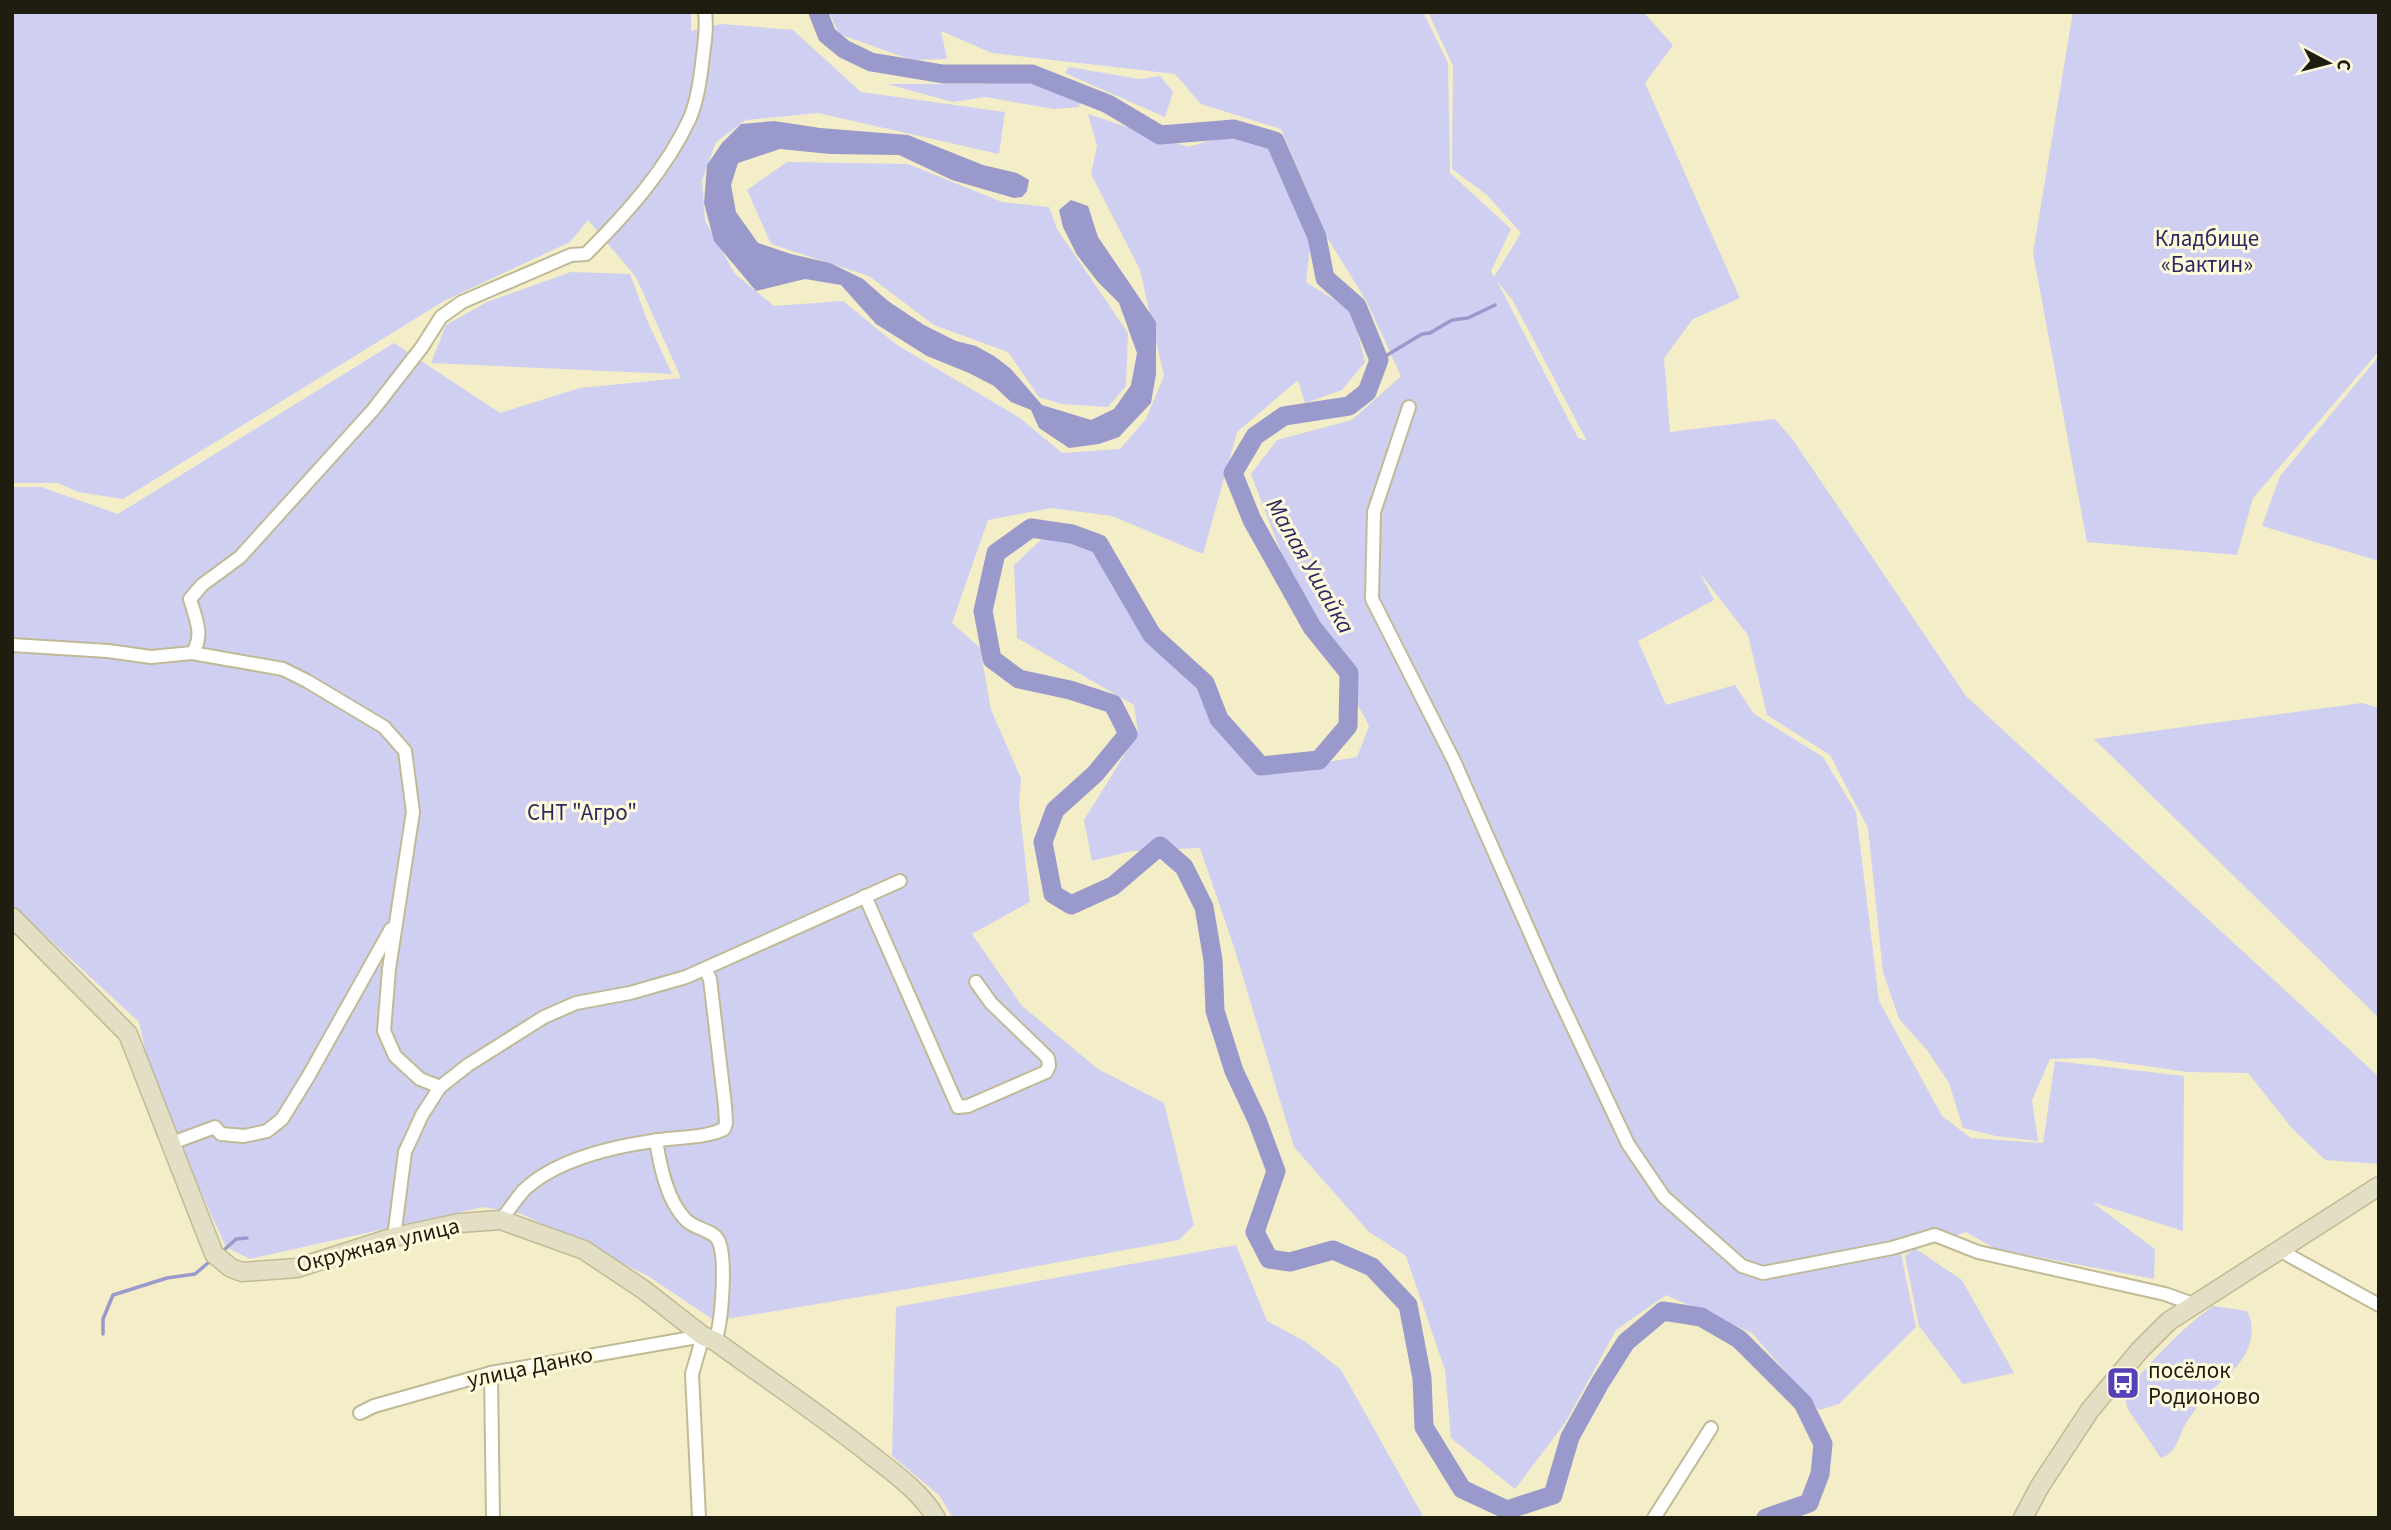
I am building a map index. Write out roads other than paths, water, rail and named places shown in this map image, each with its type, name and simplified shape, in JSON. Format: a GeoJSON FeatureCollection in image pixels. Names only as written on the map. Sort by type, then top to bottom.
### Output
{"type":"FeatureCollection","features":[{"type":"Feature","properties":{"kind":"street"},"geometry":{"type":"LineString","coordinates":[[192,653],[200,635],[190,599],[202,585],[240,557],[373,410],[422,347],[441,317],[462,302],[571,255],[586,254],[645,190],[690,117],[700,79],[707,23],[705,12]]}},
{"type":"Feature","properties":{"kind":"street"},"geometry":{"type":"LineString","coordinates":[[1409,408],[1374,512],[1372,599],[1454,761],[1553,985],[1628,1144],[1664,1197],[1742,1266],[1763,1273],[1892,1248],[1936,1235],[1978,1252],[2165,1294],[2193,1304]]}},
{"type":"Feature","properties":{"kind":"street"},"geometry":{"type":"LineString","coordinates":[[12,645],[108,651],[151,657],[192,653],[283,669],[318,687],[384,727],[394,736],[405,751],[413,812],[389,969],[384,1031],[395,1056],[420,1079],[439,1087]]}},
{"type":"Feature","properties":{"kind":"street"},"geometry":{"type":"LineString","coordinates":[[394,1237],[405,1152],[439,1087],[468,1065],[544,1017],[576,1003],[657,987],[705,969],[900,881]]}},
{"type":"Feature","properties":{"kind":"street"},"geometry":{"type":"LineString","coordinates":[[865,896],[958,1107],[1046,1072],[1049,1066],[1048,1058],[991,1003],[976,982]]}},
{"type":"Feature","properties":{"kind":"street"},"geometry":{"type":"LineString","coordinates":[[173,1143],[215,1127],[221,1134],[244,1136],[267,1131],[282,1119],[315,1066],[398,916]]}},
{"type":"Feature","properties":{"kind":"street","name":"Окружная улица"},"geometry":{"type":"LineString","coordinates":[[12,917],[128,1034],[173,1143],[214,1254],[231,1268],[242,1272],[297,1268],[394,1237],[459,1223],[501,1220],[584,1250],[644,1290],[896,1474],[929,1506],[936,1518]]}},
{"type":"Feature","properties":{"kind":"street"},"geometry":{"type":"LineString","coordinates":[[501,1220],[524,1191],[561,1166],[609,1150],[656,1140],[715,1133],[724,1129],[726,1123],[710,979],[705,969]]}},
{"type":"Feature","properties":{"kind":"street"},"geometry":{"type":"LineString","coordinates":[[656,1140],[672,1199],[687,1221],[716,1236],[723,1259],[720,1328],[709,1338],[692,1374],[699,1518]]}},
{"type":"Feature","properties":{"kind":"street"},"geometry":{"type":"LineString","coordinates":[[2023,1518],[2040,1486],[2090,1409],[2139,1350],[2169,1321],[2379,1186]]}},
{"type":"Feature","properties":{"kind":"street"},"geometry":{"type":"LineString","coordinates":[[2279,1250],[2379,1305]]}},
{"type":"Feature","properties":{"kind":"street","name":"улица Данко"},"geometry":{"type":"LineString","coordinates":[[360,1413],[374,1406],[491,1373],[709,1338]]}},
{"type":"Feature","properties":{"kind":"street"},"geometry":{"type":"LineString","coordinates":[[491,1373],[493,1518]]}},
{"type":"Feature","properties":{"kind":"street"},"geometry":{"type":"LineString","coordinates":[[1654,1518],[1711,1428]]}},
{"type":"Feature","properties":{"kind":"waterway","name":"Малая Ушайка"},"geometry":{"type":"LineString","coordinates":[[818,12],[827,35],[844,49],[871,62],[943,74],[1032,74],[1108,104],[1160,135],[1234,129],[1275,141],[1317,237],[1325,278],[1357,306],[1379,360],[1367,392],[1349,406],[1284,416],[1255,436],[1233,473],[1252,520],[1312,627],[1349,673],[1348,726],[1319,760],[1261,766],[1219,719],[1205,683],[1152,635],[1099,544],[1072,534],[1031,528],[996,553],[983,611],[992,659],[1019,679],[1070,690],[1113,704],[1128,734],[1095,774],[1055,810],[1043,842],[1053,894],[1071,905],[1113,886],[1160,846],[1184,867],[1204,907],[1213,960],[1215,1011],[1234,1071],[1257,1120],[1276,1171],[1255,1232],[1269,1259],[1290,1262],[1333,1250],[1372,1267],[1408,1305],[1422,1378],[1424,1427],[1462,1489],[1507,1510],[1553,1495],[1570,1437],[1600,1383],[1626,1342],[1663,1311],[1701,1317],[1739,1339],[1803,1403],[1823,1444],[1820,1474],[1809,1503],[1766,1518]]}},
{"type":"Feature","properties":{"kind":"waterway"},"geometry":{"type":"LineString","coordinates":[[1379,360],[1422,334],[1430,333],[1452,320],[1468,318],[1495,305]]}},
{"type":"Feature","properties":{"kind":"waterway"},"geometry":{"type":"LineString","coordinates":[[224,1250],[236,1239],[247,1238]]}},
{"type":"Feature","properties":{"kind":"waterway"},"geometry":{"type":"LineString","coordinates":[[103,1334],[103,1319],[113,1295],[167,1278],[195,1274],[208,1263]]}},
{"type":"Feature","properties":{"kind":"place","name":"посёлок Родионово"},"geometry":{"type":"Point","coordinates":[2123,1383]}},
{"type":"Feature","properties":{"kind":"park label","name":"Кладбище «Бактин»"},"geometry":{"type":"Point","coordinates":[2207,251]}},
{"type":"Feature","properties":{"kind":"park label","name":"СНТ \"Агро\""},"geometry":{"type":"Point","coordinates":[582,812]}}]}
